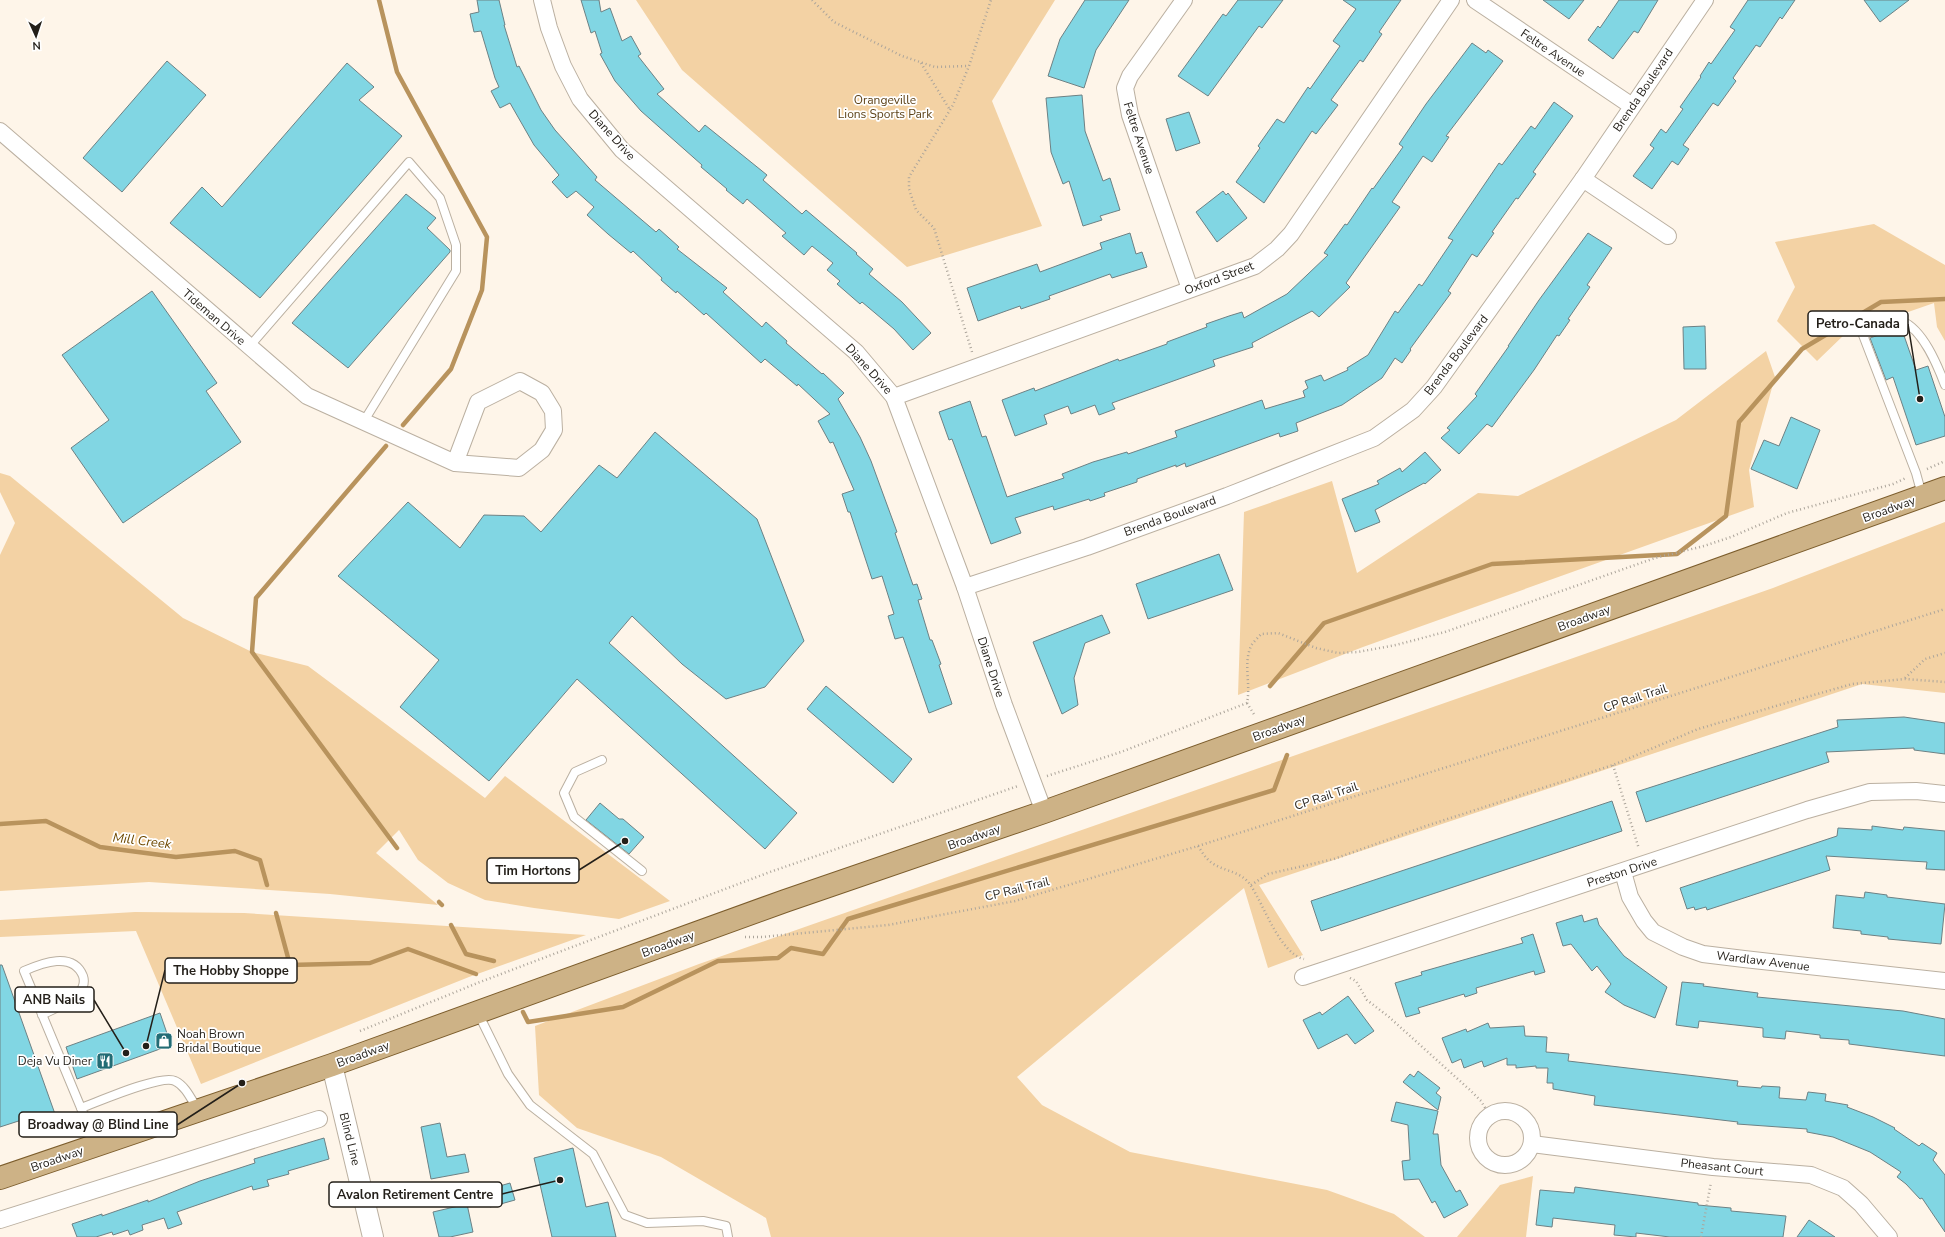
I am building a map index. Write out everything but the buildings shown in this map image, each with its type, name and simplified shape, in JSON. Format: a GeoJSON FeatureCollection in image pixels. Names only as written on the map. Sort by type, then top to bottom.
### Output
{"type":"FeatureCollection","features":[{"type":"Feature","properties":{"kind":"main road","name":"Broadway"},"geometry":{"type":"LineString","coordinates":[[0,1178],[332,1065],[785,901],[1044,812],[1945,488]]}},
{"type":"Feature","properties":{"kind":"street","name":"Diane Drive"},"geometry":{"type":"LineString","coordinates":[[542,0],[549,28],[563,66],[580,99],[622,150],[856,352],[894,397],[965,587],[1004,704],[1044,812]]}},
{"type":"Feature","properties":{"kind":"street","name":"Feltre Avenue"},"geometry":{"type":"LineString","coordinates":[[1184,0],[1137,65],[1125,88],[1130,115],[1190,289]]}},
{"type":"Feature","properties":{"kind":"street","name":"Oxford Street"},"geometry":{"type":"LineString","coordinates":[[894,397],[1255,266],[1277,249],[1291,234],[1451,0]]}},
{"type":"Feature","properties":{"kind":"street","name":"Feltre Avenue"},"geometry":{"type":"LineString","coordinates":[[1475,0],[1632,106]]}},
{"type":"Feature","properties":{"kind":"street","name":"Brenda Boulevard"},"geometry":{"type":"LineString","coordinates":[[965,587],[1227,496],[1374,438],[1413,410],[1434,387],[1583,180],[1704,0]]}},
{"type":"Feature","properties":{"kind":"street","name":"Tideman Drive"},"geometry":{"type":"LineString","coordinates":[[0,131],[249,347],[308,396],[455,463],[519,468],[542,450],[554,430],[553,411],[542,393],[520,381],[478,402],[455,463]]}},
{"type":"Feature","properties":{"kind":"street"},"geometry":{"type":"LineString","coordinates":[[1583,180],[1668,236]]}},
{"type":"Feature","properties":{"kind":"street","name":"Preston Drive"},"geometry":{"type":"LineString","coordinates":[[1303,977],[1807,810],[1870,792],[1916,791],[1945,794]]}},
{"type":"Feature","properties":{"kind":"street","name":"Wardlaw Avenue"},"geometry":{"type":"LineString","coordinates":[[1623,872],[1630,897],[1644,921],[1653,932],[1696,951],[1744,959],[1945,982]]}},
{"type":"Feature","properties":{"kind":"street","name":"Blind Line"},"geometry":{"type":"LineString","coordinates":[[332,1065],[373,1237]]}},
{"type":"Feature","properties":{"kind":"street"},"geometry":{"type":"LineString","coordinates":[[1504,1111],[1513,1112],[1524,1118],[1529,1126],[1532,1144],[1524,1157],[1512,1164],[1498,1165],[1490,1161],[1480,1150],[1477,1136],[1480,1127],[1490,1116],[1504,1111]]}},
{"type":"Feature","properties":{"kind":"street"},"geometry":{"type":"LineString","coordinates":[[0,1220],[319,1119]]}},
{"type":"Feature","properties":{"kind":"street","name":"Pheasant Court"},"geometry":{"type":"LineString","coordinates":[[1532,1144],[1714,1167],[1810,1175],[1843,1188],[1861,1204],[1889,1237]]}},
{"type":"Feature","properties":{"kind":"lane"},"geometry":{"type":"LineString","coordinates":[[249,347],[409,162],[440,198],[456,245],[456,271],[364,421]]}},
{"type":"Feature","properties":{"kind":"lane"},"geometry":{"type":"LineString","coordinates":[[1923,496],[1916,473],[1863,335],[1902,321],[1910,324],[1934,358],[1945,385]]}},
{"type":"Feature","properties":{"kind":"lane"},"geometry":{"type":"LineString","coordinates":[[602,760],[575,772],[564,793],[574,817],[642,871]]}},
{"type":"Feature","properties":{"kind":"lane"},"geometry":{"type":"LineString","coordinates":[[42,1015],[70,1000],[83,988],[84,979],[80,970],[74,964],[66,961],[51,962],[39,964],[24,971],[42,1015],[81,1108],[97,1145]]}},
{"type":"Feature","properties":{"kind":"lane"},"geometry":{"type":"LineString","coordinates":[[477,1013],[508,1074],[530,1105],[593,1154],[625,1215],[647,1223],[703,1220],[726,1226],[728,1237]]}},
{"type":"Feature","properties":{"kind":"lane"},"geometry":{"type":"LineString","coordinates":[[81,1108],[157,1081],[175,1081],[183,1087],[199,1111]]}},
{"type":"Feature","properties":{"kind":"path"},"geometry":{"type":"LineString","coordinates":[[812,0],[834,22],[902,56],[935,67],[969,66]]}},
{"type":"Feature","properties":{"kind":"path"},"geometry":{"type":"LineString","coordinates":[[976,367],[934,228],[916,210],[909,189],[909,177],[950,110],[969,66],[991,0]]}},
{"type":"Feature","properties":{"kind":"path"},"geometry":{"type":"LineString","coordinates":[[921,63],[950,110]]}},
{"type":"Feature","properties":{"kind":"path"},"geometry":{"type":"LineString","coordinates":[[360,1031],[480,982],[770,872],[1121,752],[1247,702],[1250,692],[1247,670],[1251,647],[1261,634],[1278,633],[1316,648],[1338,653],[1358,652],[1445,632],[1655,558],[1704,546],[1731,537],[1787,513],[1839,497],[1893,484],[1945,461]]}},
{"type":"Feature","properties":{"kind":"path","name":"CP Rail Trail"},"geometry":{"type":"LineString","coordinates":[[741,936],[762,937],[888,925],[1015,901],[1198,846],[1945,609]]}},
{"type":"Feature","properties":{"kind":"path"},"geometry":{"type":"LineString","coordinates":[[1905,679],[1925,659],[1945,653]]}},
{"type":"Feature","properties":{"kind":"path"},"geometry":{"type":"LineString","coordinates":[[1251,885],[1268,874],[1334,858],[1422,827],[1613,765],[1698,729],[1786,703],[1852,684],[1905,679],[1945,682]]}},
{"type":"Feature","properties":{"kind":"path"},"geometry":{"type":"LineString","coordinates":[[1613,765],[1643,865]]}},
{"type":"Feature","properties":{"kind":"path"},"geometry":{"type":"LineString","coordinates":[[1198,846],[1210,862],[1219,867],[1237,873],[1251,885],[1270,924],[1296,958],[1335,967],[1356,981],[1367,1000],[1395,1022],[1481,1100],[1490,1116]]}},
{"type":"Feature","properties":{"kind":"path"},"geometry":{"type":"LineString","coordinates":[[1701,1237],[1714,1167]]}},
{"type":"Feature","properties":{"kind":"green space","name":"Orangeville Lions Sports Park"},"geometry":{"type":"Polygon","coordinates":[[[636,0],[1055,0],[992,101],[1042,226],[907,267],[682,70],[636,0]]]}},
{"type":"Feature","properties":{"kind":"green space"},"geometry":{"type":"Polygon","coordinates":[[[1874,224],[1945,265],[1945,341],[1937,327],[1934,303],[1845,334],[1817,361],[1777,321],[1795,287],[1775,242],[1874,224]]]}},
{"type":"Feature","properties":{"kind":"green space"},"geometry":{"type":"Polygon","coordinates":[[[1766,351],[1775,377],[1749,470],[1754,507],[1363,647],[1238,695],[1244,512],[1332,481],[1357,573],[1478,493],[1518,496],[1676,420],[1766,351]]]}},
{"type":"Feature","properties":{"kind":"green space"},"geometry":{"type":"Polygon","coordinates":[[[0,473],[10,476],[183,618],[252,652],[308,666],[485,798],[505,776],[670,901],[619,919],[485,900],[448,883],[418,860],[399,830],[376,853],[438,905],[330,894],[149,882],[0,891],[0,555],[15,523],[0,492],[0,473]]]}},
{"type":"Feature","properties":{"kind":"green space"},"geometry":{"type":"Polygon","coordinates":[[[1945,522],[1945,693],[1862,684],[1259,885],[1303,955],[1268,968],[1244,888],[1017,1077],[1042,1105],[1130,1152],[1327,1190],[1394,1214],[1425,1237],[771,1237],[766,1218],[661,1157],[577,1128],[539,1095],[535,1026],[699,964],[1773,588],[1945,522]]]}},
{"type":"Feature","properties":{"kind":"green space"},"geometry":{"type":"Polygon","coordinates":[[[135,912],[244,913],[586,935],[469,977],[201,1084],[136,931],[0,937],[0,920],[135,912]]]}},
{"type":"Feature","properties":{"kind":"green space"},"geometry":{"type":"Polygon","coordinates":[[[1533,1176],[1526,1237],[1457,1237],[1500,1185],[1533,1176]]]}},
{"type":"Feature","properties":{"kind":"waterway"},"geometry":{"type":"LineString","coordinates":[[379,0],[397,72],[487,237],[482,290],[451,369],[403,425]]}},
{"type":"Feature","properties":{"kind":"waterway"},"geometry":{"type":"LineString","coordinates":[[1270,686],[1324,623],[1492,564],[1677,554],[1726,516],[1739,422],[1802,349],[1881,302],[1945,299]]}},
{"type":"Feature","properties":{"kind":"waterway"},"geometry":{"type":"LineString","coordinates":[[386,446],[256,598],[252,652],[397,848]]}},
{"type":"Feature","properties":{"kind":"waterway"},"geometry":{"type":"LineString","coordinates":[[523,1012],[528,1022],[623,1007],[718,961],[778,958],[791,948],[823,954],[848,919],[1274,790],[1287,755]]}},
{"type":"Feature","properties":{"kind":"waterway","name":"Mill Creek"},"geometry":{"type":"LineString","coordinates":[[0,824],[46,821],[100,847],[176,857],[235,851],[260,860],[267,885]]}},
{"type":"Feature","properties":{"kind":"waterway"},"geometry":{"type":"LineString","coordinates":[[439,902],[442,905]]}},
{"type":"Feature","properties":{"kind":"waterway","name":"Mill Creek"},"geometry":{"type":"LineString","coordinates":[[276,913],[290,965],[370,963],[408,949],[476,974]]}},
{"type":"Feature","properties":{"kind":"waterway"},"geometry":{"type":"LineString","coordinates":[[451,925],[466,954],[494,961]]}},
{"type":"Feature","properties":{"kind":"place","name":"Petro-Canada"},"geometry":{"type":"Point","coordinates":[1920,399]}},
{"type":"Feature","properties":{"kind":"place","name":"Tim Hortons"},"geometry":{"type":"Point","coordinates":[625,841]}},
{"type":"Feature","properties":{"kind":"place","name":"Noah Brown Bridal Boutique"},"geometry":{"type":"Point","coordinates":[164,1041]}},
{"type":"Feature","properties":{"kind":"place","name":"The Hobby Shoppe"},"geometry":{"type":"Point","coordinates":[146,1046]}},
{"type":"Feature","properties":{"kind":"place","name":"ANB Nails"},"geometry":{"type":"Point","coordinates":[126,1053]}},
{"type":"Feature","properties":{"kind":"place","name":"Deja Vu Diner"},"geometry":{"type":"Point","coordinates":[105,1061]}},
{"type":"Feature","properties":{"kind":"place","name":"Broadway @ Blind Line"},"geometry":{"type":"Point","coordinates":[242,1083]}},
{"type":"Feature","properties":{"kind":"place","name":"Avalon Retirement Centre"},"geometry":{"type":"Point","coordinates":[560,1180]}}]}
